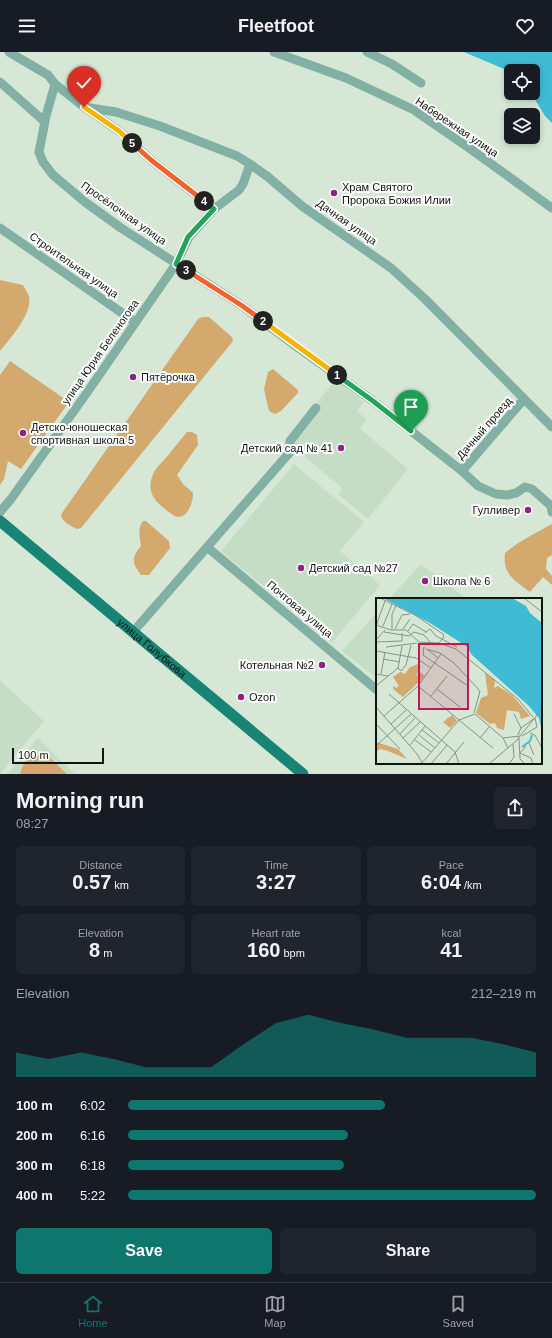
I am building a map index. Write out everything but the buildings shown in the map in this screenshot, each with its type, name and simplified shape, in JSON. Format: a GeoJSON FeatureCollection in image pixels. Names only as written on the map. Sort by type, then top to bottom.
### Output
{"type":"FeatureCollection","features":[{"type":"Feature","properties":{"kind":"main road","name":"улица Голубкова"},"geometry":{"type":"LineString","coordinates":[[0,521],[303,774]]}},
{"type":"Feature","properties":{"kind":"street"},"geometry":{"type":"LineString","coordinates":[[9,52],[48,75],[55,84],[84,107],[119,131],[151,160],[214,209]]}},
{"type":"Feature","properties":{"kind":"street","name":"Набережная улица"},"geometry":{"type":"LineString","coordinates":[[274,52],[346,78],[414,110],[552,208]]}},
{"type":"Feature","properties":{"kind":"street"},"geometry":{"type":"LineString","coordinates":[[367,52],[392,64],[421,82]]}},
{"type":"Feature","properties":{"kind":"street"},"geometry":{"type":"LineString","coordinates":[[0,82],[45,122]]}},
{"type":"Feature","properties":{"kind":"street","name":"Просёлочная улица"},"geometry":{"type":"LineString","coordinates":[[55,84],[39,152],[43,162],[53,175],[85,202],[121,228],[241,305],[373,401],[462,471],[478,486],[496,494],[507,496],[525,488],[532,489],[551,506],[552,512]]}},
{"type":"Feature","properties":{"kind":"street","name":"Дачная улица"},"geometry":{"type":"LineString","coordinates":[[84,107],[116,112],[160,126],[237,156],[250,164],[302,206],[391,268],[431,305],[552,427]]}},
{"type":"Feature","properties":{"kind":"street","name":"улица Юрия Беленогова"},"geometry":{"type":"LineString","coordinates":[[0,512],[11,499],[86,394],[176,264],[188,237],[214,209],[239,190],[243,184],[250,164]]}},
{"type":"Feature","properties":{"kind":"street","name":"Строительная улица"},"geometry":{"type":"LineString","coordinates":[[0,228],[135,322]]}},
{"type":"Feature","properties":{"kind":"street","name":"Дачный проезд"},"geometry":{"type":"LineString","coordinates":[[462,471],[524,399]]}},
{"type":"Feature","properties":{"kind":"street"},"geometry":{"type":"LineString","coordinates":[[133,632],[290,452],[290,441],[316,408]]}},
{"type":"Feature","properties":{"kind":"street","name":"Почтовая улица"},"geometry":{"type":"LineString","coordinates":[[207,547],[376,689]]}},
{"type":"Feature","properties":{"kind":"shaded area"},"geometry":{"type":"Polygon","coordinates":[[[0,280],[23,285],[29,296],[29,303],[28,310],[20,325],[0,351],[0,280]]]}},
{"type":"Feature","properties":{"kind":"shaded area"},"geometry":{"type":"Polygon","coordinates":[[[202,317],[209,317],[232,337],[233,341],[81,528],[77,529],[70,526],[62,518],[62,513],[198,319],[202,317]]]}},
{"type":"Feature","properties":{"kind":"shaded area","name":"Детско-юношеская спортивная школа 5"},"geometry":{"type":"Polygon","coordinates":[[[10,361],[69,402],[21,469],[8,461],[4,479],[0,485],[0,375],[10,361]]]}},
{"type":"Feature","properties":{"kind":"shaded area"},"geometry":{"type":"Polygon","coordinates":[[[273,369],[298,390],[298,393],[281,411],[275,414],[269,411],[264,389],[268,372],[273,369]]]}},
{"type":"Feature","properties":{"kind":"shaded area","name":"Детский сад № 41"},"geometry":{"type":"Polygon","coordinates":[[[336,380],[364,402],[357,411],[367,420],[360,429],[408,469],[368,519],[338,494],[342,488],[303,455],[293,441],[319,411],[318,401],[336,380]]]}},
{"type":"Feature","properties":{"kind":"shaded area"},"geometry":{"type":"Polygon","coordinates":[[[187,432],[192,432],[197,435],[198,445],[177,475],[183,484],[193,493],[193,496],[188,512],[178,517],[171,514],[160,505],[152,493],[151,484],[156,469],[187,432]]]}},
{"type":"Feature","properties":{"kind":"shaded area","name":"Детский сад №27"},"geometry":{"type":"Polygon","coordinates":[[[294,464],[364,522],[340,551],[380,585],[332,643],[221,551],[294,464]]]}},
{"type":"Feature","properties":{"kind":"shaded area"},"geometry":{"type":"Polygon","coordinates":[[[143,521],[146,521],[169,541],[170,548],[149,575],[141,575],[134,564],[134,557],[141,546],[139,530],[143,521]]]}},
{"type":"Feature","properties":{"kind":"shaded area"},"geometry":{"type":"Polygon","coordinates":[[[552,524],[552,555],[547,558],[546,569],[552,576],[552,585],[543,577],[530,592],[515,580],[508,572],[505,553],[522,541],[552,524]]]}},
{"type":"Feature","properties":{"kind":"shaded area","name":"Школа № 6"},"geometry":{"type":"Polygon","coordinates":[[[421,564],[466,598],[390,598],[421,564]]]}},
{"type":"Feature","properties":{"kind":"shaded area"},"geometry":{"type":"Polygon","coordinates":[[[376,613],[376,677],[342,651],[376,613]]]}},
{"type":"Feature","properties":{"kind":"shaded area"},"geometry":{"type":"Polygon","coordinates":[[[0,680],[44,721],[0,774],[0,680]]]}},
{"type":"Feature","properties":{"kind":"shaded area"},"geometry":{"type":"Polygon","coordinates":[[[38,738],[75,774],[7,774],[38,738]]]}},
{"type":"Feature","properties":{"kind":"shaded area"},"geometry":{"type":"Polygon","coordinates":[[[39,755],[48,756],[67,774],[20,774],[23,765],[29,757],[39,755]]]}},
{"type":"Feature","properties":{"kind":"water"},"geometry":{"type":"Polygon","coordinates":[[[464,52],[552,52],[552,123],[545,116],[535,100],[540,100],[540,64],[504,64],[504,69],[464,52]]]}},
{"type":"Feature","properties":{"kind":"place","name":"Храм Святого Пророка Божия Илии"},"geometry":{"type":"Point","coordinates":[334,193]}},
{"type":"Feature","properties":{"kind":"place","name":"Пятёрочка"},"geometry":{"type":"Point","coordinates":[133,377]}},
{"type":"Feature","properties":{"kind":"place","name":"Детско-юношеская спортивная школа 5"},"geometry":{"type":"Point","coordinates":[23,433]}},
{"type":"Feature","properties":{"kind":"place","name":"Детский сад № 41"},"geometry":{"type":"Point","coordinates":[341,448]}},
{"type":"Feature","properties":{"kind":"place","name":"Гулливер"},"geometry":{"type":"Point","coordinates":[528,510]}},
{"type":"Feature","properties":{"kind":"place","name":"Детский сад №27"},"geometry":{"type":"Point","coordinates":[301,568]}},
{"type":"Feature","properties":{"kind":"place","name":"Школа № 6"},"geometry":{"type":"Point","coordinates":[425,581]}},
{"type":"Feature","properties":{"kind":"place","name":"Котельная №2"},"geometry":{"type":"Point","coordinates":[322,665]}},
{"type":"Feature","properties":{"kind":"place","name":"Ozon"},"geometry":{"type":"Point","coordinates":[241,697]}},
{"type":"Feature","properties":{"kind":"route"},"geometry":{"type":"LineString","coordinates":[[84,107],[119,131],[151,160],[214,209],[188,237],[176,264],[241,305],[373,401],[411,431]]}}]}
